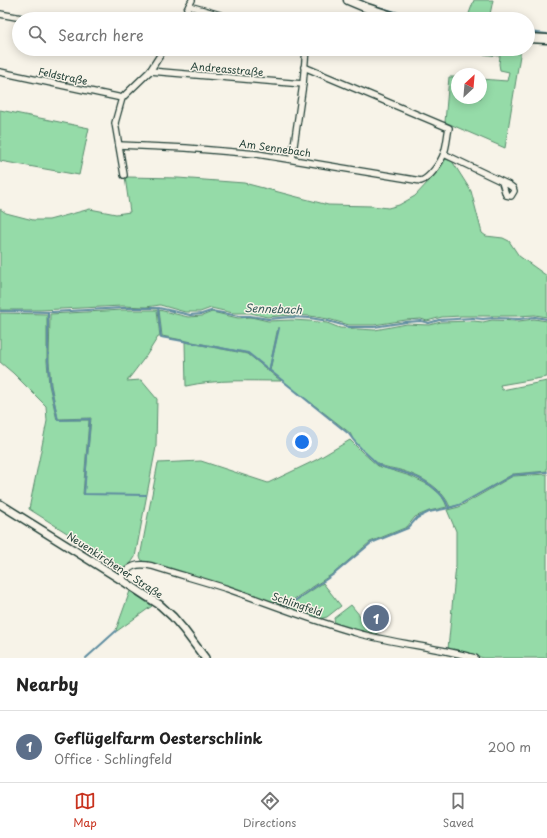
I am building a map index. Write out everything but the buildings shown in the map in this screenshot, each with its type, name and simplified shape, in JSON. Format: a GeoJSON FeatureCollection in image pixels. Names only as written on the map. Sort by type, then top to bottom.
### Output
{"type":"FeatureCollection","features":[{"type":"Feature","properties":{"kind":"main road"},"geometry":{"type":"LineString","coordinates":[[348,0],[379,12]]}},
{"type":"Feature","properties":{"kind":"main road"},"geometry":{"type":"LineString","coordinates":[[535,38],[547,39]]}},
{"type":"Feature","properties":{"kind":"street"},"geometry":{"type":"LineString","coordinates":[[186,12],[192,0]]}},
{"type":"Feature","properties":{"kind":"street"},"geometry":{"type":"LineString","coordinates":[[189,6],[210,12]]}},
{"type":"Feature","properties":{"kind":"street"},"geometry":{"type":"LineString","coordinates":[[0,14],[12,16]]}},
{"type":"Feature","properties":{"kind":"street"},"geometry":{"type":"LineString","coordinates":[[124,175],[115,123],[122,98],[150,72],[160,56]]}},
{"type":"Feature","properties":{"kind":"street"},"geometry":{"type":"LineString","coordinates":[[292,159],[303,84],[305,56]]}},
{"type":"Feature","properties":{"kind":"street","name":"Am Sennebach"},"geometry":{"type":"LineString","coordinates":[[119,145],[186,148],[257,154],[420,181],[426,179],[431,174],[444,154],[448,128],[304,67]]}},
{"type":"Feature","properties":{"kind":"street","name":"Feldstraße"},"geometry":{"type":"LineString","coordinates":[[0,72],[122,98]]}},
{"type":"Feature","properties":{"kind":"street","name":"Andreasstraße"},"geometry":{"type":"LineString","coordinates":[[150,72],[303,84]]}},
{"type":"Feature","properties":{"kind":"street"},"geometry":{"type":"LineString","coordinates":[[444,154],[502,182]]}},
{"type":"Feature","properties":{"kind":"street","name":"Neuenkirchener Straße"},"geometry":{"type":"LineString","coordinates":[[0,504],[160,605],[173,617],[205,658]]}},
{"type":"Feature","properties":{"kind":"street","name":"Schlingfeld"},"geometry":{"type":"LineString","coordinates":[[120,579],[125,571],[130,567],[143,564],[152,566],[355,633],[458,653],[475,658]]}},
{"type":"Feature","properties":{"kind":"green space"},"geometry":{"type":"Polygon","coordinates":[[[474,0],[493,0],[490,12],[470,12],[474,0]]]}},
{"type":"Feature","properties":{"kind":"green space"},"geometry":{"type":"Polygon","coordinates":[[[500,56],[520,56],[505,148],[445,122],[449,77],[451,77],[451,104],[487,104],[487,79],[507,81],[509,72],[500,70],[500,56]]]}},
{"type":"Feature","properties":{"kind":"green space"},"geometry":{"type":"Polygon","coordinates":[[[0,110],[89,128],[79,175],[0,161],[0,110]]]}},
{"type":"Feature","properties":{"kind":"green space"},"geometry":{"type":"Polygon","coordinates":[[[445,159],[452,161],[471,191],[482,233],[486,236],[503,238],[509,241],[519,256],[547,276],[547,317],[535,315],[462,316],[442,317],[427,321],[421,319],[374,325],[349,325],[310,316],[291,315],[267,317],[251,313],[233,313],[211,308],[200,312],[185,312],[160,305],[146,307],[122,306],[40,310],[0,310],[0,209],[6,213],[33,220],[49,220],[90,209],[116,214],[130,212],[125,177],[178,178],[244,183],[328,205],[388,208],[399,205],[415,196],[429,181],[445,159]]]}},
{"type":"Feature","properties":{"kind":"green space"},"geometry":{"type":"Polygon","coordinates":[[[122,310],[157,310],[160,337],[158,337],[127,381],[141,380],[157,399],[156,447],[135,557],[124,569],[29,509],[47,421],[46,406],[0,362],[0,313],[47,314],[47,361],[49,385],[57,420],[89,420],[84,495],[91,418],[58,419],[51,385],[49,361],[50,314],[122,310]]]}},
{"type":"Feature","properties":{"kind":"green space"},"geometry":{"type":"Polygon","coordinates":[[[159,310],[188,317],[202,316],[212,312],[238,318],[251,317],[268,321],[309,321],[327,323],[340,328],[375,330],[407,324],[429,325],[441,322],[483,322],[492,320],[519,321],[534,319],[547,321],[547,377],[500,385],[502,390],[547,381],[547,471],[513,474],[459,505],[450,507],[442,494],[430,483],[408,472],[379,464],[356,443],[350,433],[270,371],[279,327],[269,370],[248,353],[162,336],[159,310]]]}},
{"type":"Feature","properties":{"kind":"green space"},"geometry":{"type":"Polygon","coordinates":[[[185,342],[248,354],[281,381],[222,381],[186,386],[185,342]]]}},
{"type":"Feature","properties":{"kind":"green space"},"geometry":{"type":"Polygon","coordinates":[[[350,440],[378,466],[410,476],[429,485],[441,495],[447,507],[429,511],[415,517],[407,527],[370,542],[334,573],[282,607],[228,587],[152,563],[143,562],[140,557],[158,463],[201,461],[268,483],[316,460],[350,440]]]}},
{"type":"Feature","properties":{"kind":"green space"},"geometry":{"type":"Polygon","coordinates":[[[547,474],[547,658],[484,658],[448,649],[456,565],[456,531],[447,510],[459,507],[513,476],[547,474]]]}},
{"type":"Feature","properties":{"kind":"green space"},"geometry":{"type":"Polygon","coordinates":[[[323,583],[341,606],[327,617],[319,619],[285,608],[323,583]]]}},
{"type":"Feature","properties":{"kind":"green space"},"geometry":{"type":"Polygon","coordinates":[[[130,591],[152,606],[117,631],[116,630],[130,591]]]}},
{"type":"Feature","properties":{"kind":"green space"},"geometry":{"type":"Polygon","coordinates":[[[351,605],[361,617],[363,617],[366,621],[369,620],[377,629],[385,623],[387,625],[375,635],[335,624],[334,618],[351,605]]]}},
{"type":"Feature","properties":{"kind":"waterway"},"geometry":{"type":"LineString","coordinates":[[360,0],[364,2]]}},
{"type":"Feature","properties":{"kind":"waterway"},"geometry":{"type":"LineString","coordinates":[[375,6],[395,12]]}},
{"type":"Feature","properties":{"kind":"waterway"},"geometry":{"type":"LineString","coordinates":[[535,33],[547,34]]}},
{"type":"Feature","properties":{"kind":"waterway","name":"Sennebach"},"geometry":{"type":"LineString","coordinates":[[0,311],[53,312],[122,308],[159,308],[190,315],[202,314],[211,311],[268,319],[291,317],[310,318],[349,327],[374,327],[406,322],[421,321],[429,323],[439,320],[473,318],[519,319],[535,317],[547,319]]}},
{"type":"Feature","properties":{"kind":"waterway"},"geometry":{"type":"LineString","coordinates":[[158,308],[161,337],[248,353],[349,434],[358,446],[378,464],[415,476],[429,484],[441,494],[449,508],[429,512],[417,518],[408,528],[371,543],[334,574],[284,608]]}},
{"type":"Feature","properties":{"kind":"waterway"},"geometry":{"type":"LineString","coordinates":[[48,312],[48,361],[50,385],[58,420],[90,419],[84,494],[146,495]]}},
{"type":"Feature","properties":{"kind":"waterway"},"geometry":{"type":"LineString","coordinates":[[269,371],[279,328]]}},
{"type":"Feature","properties":{"kind":"waterway"},"geometry":{"type":"LineString","coordinates":[[449,508],[459,505],[513,475],[547,472]]}},
{"type":"Feature","properties":{"kind":"waterway"},"geometry":{"type":"LineString","coordinates":[[86,658],[116,631]]}},
{"type":"Feature","properties":{"kind":"place","name":"Geflügelfarm Oesterschlink"},"geometry":{"type":"Point","coordinates":[376,618]}}]}
